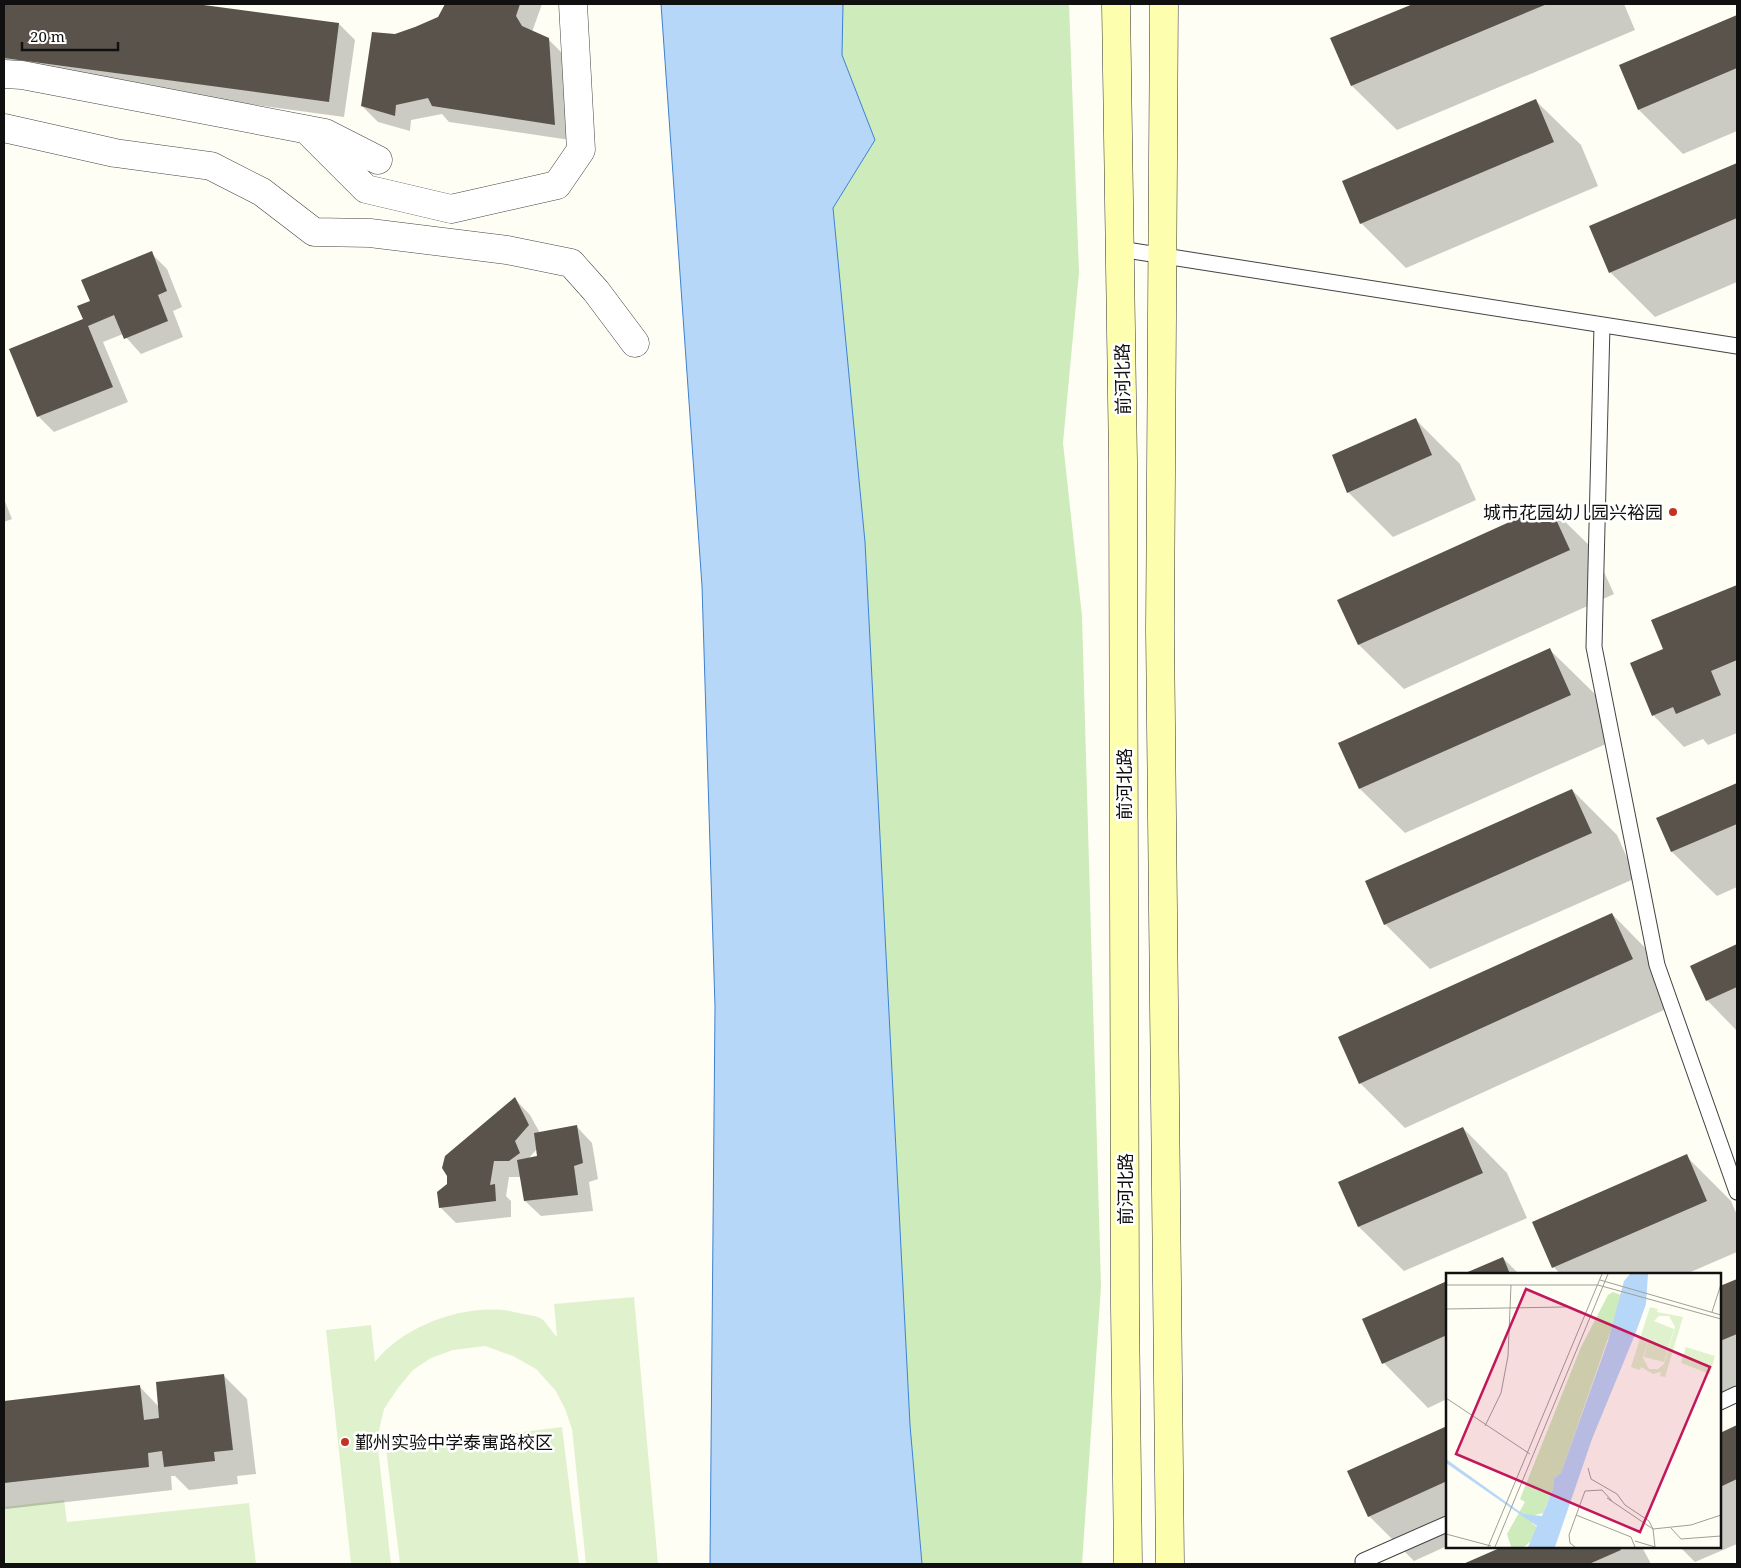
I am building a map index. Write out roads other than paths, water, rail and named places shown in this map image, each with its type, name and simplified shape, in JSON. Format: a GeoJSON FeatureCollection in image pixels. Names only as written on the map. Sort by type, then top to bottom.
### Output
{"type":"FeatureCollection","features":[{"type":"Feature","properties":{"kind":"main road","name":"前河北路"},"geometry":{"type":"LineString","coordinates":[[1116,4],[1123,471],[1125,1307],[1128,1564]]}},
{"type":"Feature","properties":{"kind":"main road"},"geometry":{"type":"LineString","coordinates":[[1164,4],[1160,630],[1170,1564]]}},
{"type":"Feature","properties":{"kind":"street"},"geometry":{"type":"LineString","coordinates":[[307,130],[366,190],[451,210],[557,184],[581,150],[573,4]]}},
{"type":"Feature","properties":{"kind":"street"},"geometry":{"type":"LineString","coordinates":[[4,74],[22,75],[325,133],[378,160]]}},
{"type":"Feature","properties":{"kind":"street"},"geometry":{"type":"LineString","coordinates":[[4,128],[115,153],[211,166],[262,192],[314,232],[370,233],[507,250],[571,263],[596,290],[635,343]]}},
{"type":"Feature","properties":{"kind":"lane"},"geometry":{"type":"LineString","coordinates":[[1120,249],[1737,346]]}},
{"type":"Feature","properties":{"kind":"lane"},"geometry":{"type":"LineString","coordinates":[[1602,325],[1594,647],[1657,965],[1737,1192]]}},
{"type":"Feature","properties":{"kind":"lane"},"geometry":{"type":"LineString","coordinates":[[1721,1402],[1737,1394]]}},
{"type":"Feature","properties":{"kind":"lane"},"geometry":{"type":"LineString","coordinates":[[1363,1561],[1446,1524]]}},
{"type":"Feature","properties":{"kind":"water"},"geometry":{"type":"Polygon","coordinates":[[[661,4],[843,4],[842,55],[875,140],[833,208],[865,542],[910,1425],[922,1564],[710,1564],[715,1007],[702,586],[661,4]]]}},
{"type":"Feature","properties":{"kind":"place","name":"城市花园幼儿园兴裕园"},"geometry":{"type":"Point","coordinates":[1673,512]}},
{"type":"Feature","properties":{"kind":"place","name":"鄞州实验中学泰寓路校区"},"geometry":{"type":"Point","coordinates":[345,1442]}}]}
